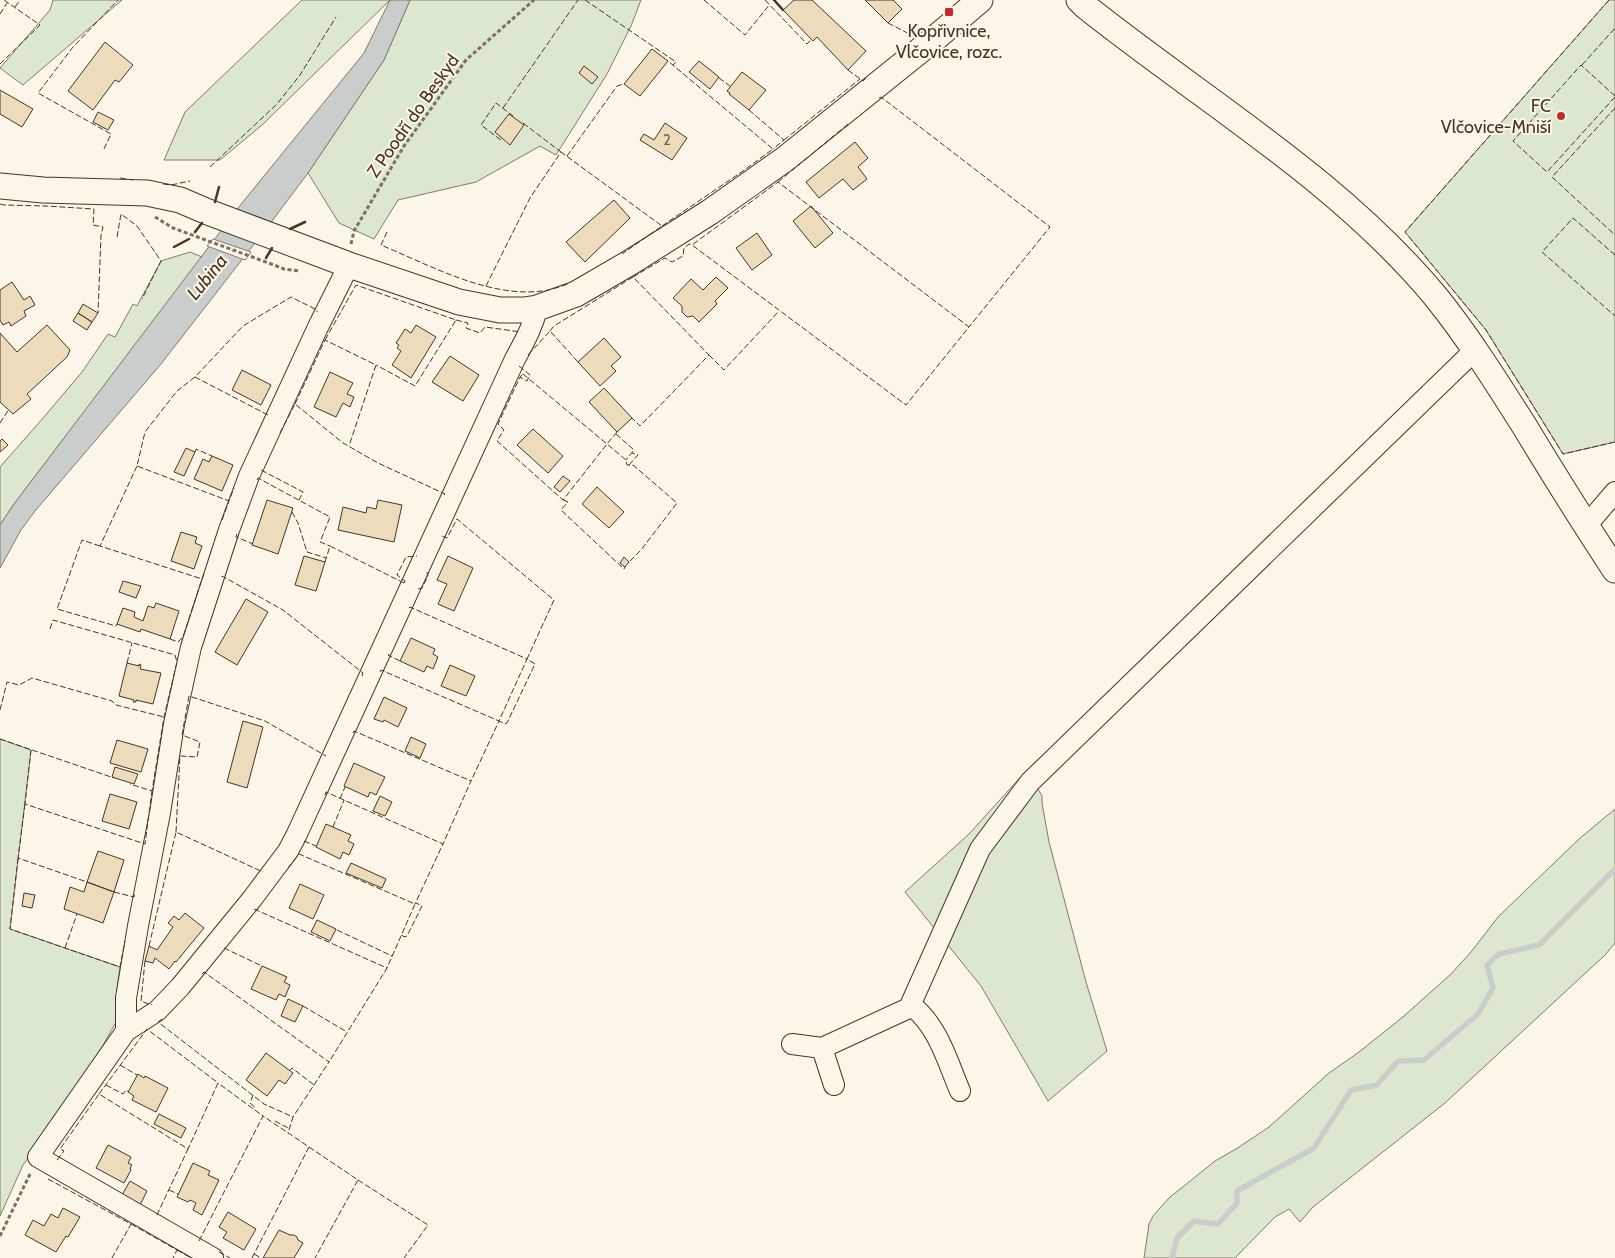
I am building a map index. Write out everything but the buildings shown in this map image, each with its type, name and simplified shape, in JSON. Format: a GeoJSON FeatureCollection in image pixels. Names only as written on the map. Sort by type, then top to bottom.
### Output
{"type":"FeatureCollection","features":[{"type":"Feature","properties":{"kind":"main road"},"geometry":{"type":"LineString","coordinates":[[0,186],[42,190],[147,193],[180,200],[349,265],[459,302],[511,311],[537,308],[576,294],[710,212],[785,158],[980,0]]}},
{"type":"Feature","properties":{"kind":"main road"},"geometry":{"type":"LineString","coordinates":[[1079,0],[1128,41],[1254,131],[1350,208],[1436,297],[1487,368],[1615,570]]}},
{"type":"Feature","properties":{"kind":"street"},"geometry":{"type":"LineString","coordinates":[[126,1031],[126,998],[138,926],[160,813],[174,724],[193,639],[249,476],[349,265]]}},
{"type":"Feature","properties":{"kind":"street"},"geometry":{"type":"LineString","coordinates":[[213,1258],[38,1157],[126,1031],[157,1011],[180,987],[252,899],[288,851],[515,359],[535,320],[537,308]]}},
{"type":"Feature","properties":{"kind":"street"},"geometry":{"type":"LineString","coordinates":[[792,1044],[822,1048],[909,1008],[980,849],[1030,782],[1475,350]]}},
{"type":"Feature","properties":{"kind":"street"},"geometry":{"type":"LineString","coordinates":[[1586,526],[1615,492]]}},
{"type":"Feature","properties":{"kind":"street"},"geometry":{"type":"LineString","coordinates":[[911,1005],[922,1014],[938,1039],[960,1090]]}},
{"type":"Feature","properties":{"kind":"street"},"geometry":{"type":"LineString","coordinates":[[822,1048],[834,1085]]}},
{"type":"Feature","properties":{"kind":"path","name":"Z Poodří do Beskyd"},"geometry":{"type":"LineString","coordinates":[[349,265],[356,250],[351,244],[354,231],[404,146],[466,60],[534,0]]}},
{"type":"Feature","properties":{"kind":"path"},"geometry":{"type":"LineString","coordinates":[[193,235],[264,260]]}},
{"type":"Feature","properties":{"kind":"path"},"geometry":{"type":"LineString","coordinates":[[0,1236],[38,1157]]}},
{"type":"Feature","properties":{"kind":"green space"},"geometry":{"type":"Polygon","coordinates":[[[53,0],[122,0],[23,85],[0,68],[50,10],[53,0]]]}},
{"type":"Feature","properties":{"kind":"green space"},"geometry":{"type":"Polygon","coordinates":[[[302,0],[390,0],[262,125],[220,160],[164,160],[185,112],[302,0]]]}},
{"type":"Feature","properties":{"kind":"green space"},"geometry":{"type":"Polygon","coordinates":[[[410,0],[641,0],[631,26],[607,74],[556,155],[540,146],[476,182],[398,200],[374,239],[339,223],[308,173],[384,60],[410,0]]]}},
{"type":"Feature","properties":{"kind":"green space","name":"FC Vlčovice-Mniší"},"geometry":{"type":"Polygon","coordinates":[[[1609,0],[1615,0],[1615,442],[1563,454],[1486,330],[1405,232],[1609,0]]]}},
{"type":"Feature","properties":{"kind":"green space"},"geometry":{"type":"Polygon","coordinates":[[[190,252],[202,257],[0,525],[0,467],[82,372],[108,334],[115,337],[133,304],[137,306],[161,261],[190,252]]]}},
{"type":"Feature","properties":{"kind":"green space"},"geometry":{"type":"Polygon","coordinates":[[[0,739],[31,750],[10,929],[120,967],[116,1022],[82,1083],[23,1165],[0,1216],[0,739]]]}},
{"type":"Feature","properties":{"kind":"green space"},"geometry":{"type":"Polygon","coordinates":[[[1027,770],[1042,796],[1049,842],[1086,982],[1107,1051],[1048,1101],[981,986],[905,892],[969,834],[1027,770]]]}},
{"type":"Feature","properties":{"kind":"green space"},"geometry":{"type":"Polygon","coordinates":[[[1615,809],[1615,943],[1605,955],[1445,1103],[1313,1207],[1300,1222],[1289,1209],[1275,1217],[1235,1258],[1144,1258],[1149,1224],[1153,1216],[1169,1198],[1215,1161],[1269,1127],[1329,1073],[1404,1016],[1451,974],[1498,917],[1579,839],[1615,809]]]}},
{"type":"Feature","properties":{"kind":"water","name":"Lubina"},"geometry":{"type":"Polygon","coordinates":[[[390,0],[410,0],[384,60],[308,173],[161,364],[35,511],[21,530],[0,568],[0,525],[14,504],[242,203],[364,53],[390,0]]]}},
{"type":"Feature","properties":{"kind":"pier"},"geometry":{"type":"Polygon","coordinates":[[[213,239],[251,252],[245,260],[207,246],[213,239]]]}},
{"type":"Feature","properties":{"kind":"waterway"},"geometry":{"type":"LineString","coordinates":[[1172,1258],[1177,1238],[1194,1221],[1218,1224],[1237,1203],[1237,1191],[1314,1148],[1351,1090],[1377,1085],[1398,1061],[1424,1060],[1478,1014],[1493,988],[1487,965],[1499,954],[1539,945],[1615,869]]}},
{"type":"Feature","properties":{"kind":"fence"},"geometry":{"type":"LineString","coordinates":[[0,64],[40,25],[4,0]]}},
{"type":"Feature","properties":{"kind":"fence"},"geometry":{"type":"LineString","coordinates":[[15,7],[20,0]]}},
{"type":"Feature","properties":{"kind":"fence"},"geometry":{"type":"LineString","coordinates":[[104,149],[111,134],[38,93],[73,47],[118,0]]}},
{"type":"Feature","properties":{"kind":"fence"},"geometry":{"type":"LineString","coordinates":[[503,108],[578,0]]}},
{"type":"Feature","properties":{"kind":"fence"},"geometry":{"type":"LineString","coordinates":[[585,0],[676,62],[673,65]]}},
{"type":"Feature","properties":{"kind":"fence"},"geometry":{"type":"LineString","coordinates":[[704,0],[745,35],[770,4]]}},
{"type":"Feature","properties":{"kind":"fence"},"geometry":{"type":"LineString","coordinates":[[765,0],[807,44],[812,39]]}},
{"type":"Feature","properties":{"kind":"fence"},"geometry":{"type":"LineString","coordinates":[[1609,0],[1405,232],[1486,330],[1563,454],[1615,442]]}},
{"type":"Feature","properties":{"kind":"fence"},"geometry":{"type":"LineString","coordinates":[[0,14],[7,3]]}},
{"type":"Feature","properties":{"kind":"fence"},"geometry":{"type":"LineString","coordinates":[[210,167],[277,104],[300,75],[336,17]]}},
{"type":"Feature","properties":{"kind":"fence"},"geometry":{"type":"LineString","coordinates":[[888,23],[917,38],[915,39]]}},
{"type":"Feature","properties":{"kind":"fence"},"geometry":{"type":"LineString","coordinates":[[1582,65],[1615,28]]}},
{"type":"Feature","properties":{"kind":"fence"},"geometry":{"type":"LineString","coordinates":[[662,226],[773,149],[668,61]]}},
{"type":"Feature","properties":{"kind":"fence"},"geometry":{"type":"LineString","coordinates":[[1615,96],[1581,65],[1513,141],[1547,172],[1615,97]]}},
{"type":"Feature","properties":{"kind":"fence"},"geometry":{"type":"LineString","coordinates":[[848,70],[863,81],[866,78]]}},
{"type":"Feature","properties":{"kind":"fence"},"geometry":{"type":"LineString","coordinates":[[719,78],[730,86]]}},
{"type":"Feature","properties":{"kind":"fence"},"geometry":{"type":"LineString","coordinates":[[784,140],[860,79]]}},
{"type":"Feature","properties":{"kind":"fence"},"geometry":{"type":"LineString","coordinates":[[567,156],[617,86],[624,84]]}},
{"type":"Feature","properties":{"kind":"fence"},"geometry":{"type":"LineString","coordinates":[[879,98],[881,97],[1050,227],[969,327]]}},
{"type":"Feature","properties":{"kind":"fence"},"geometry":{"type":"LineString","coordinates":[[501,140],[481,125],[496,103],[513,116]]}},
{"type":"Feature","properties":{"kind":"fence"},"geometry":{"type":"LineString","coordinates":[[1615,108],[1552,177],[1615,235]]}},
{"type":"Feature","properties":{"kind":"fence"},"geometry":{"type":"LineString","coordinates":[[749,110],[784,140],[773,149]]}},
{"type":"Feature","properties":{"kind":"fence"},"geometry":{"type":"LineString","coordinates":[[523,123],[561,152]]}},
{"type":"Feature","properties":{"kind":"fence"},"geometry":{"type":"LineString","coordinates":[[778,182],[848,124]]}},
{"type":"Feature","properties":{"kind":"fence"},"geometry":{"type":"LineString","coordinates":[[486,286],[530,198],[561,152],[662,226],[622,254]]}},
{"type":"Feature","properties":{"kind":"fence"},"geometry":{"type":"LineString","coordinates":[[120,178],[133,180]]}},
{"type":"Feature","properties":{"kind":"fence"},"geometry":{"type":"LineString","coordinates":[[163,184],[171,185],[190,181]]}},
{"type":"Feature","properties":{"kind":"fence"},"geometry":{"type":"LineString","coordinates":[[633,277],[665,258],[672,262],[683,256],[684,248],[689,244],[692,245],[906,405],[969,327],[778,182],[692,245]]}},
{"type":"Feature","properties":{"kind":"fence"},"geometry":{"type":"LineString","coordinates":[[0,204],[94,209],[93,225],[103,227],[101,235],[98,313]]}},
{"type":"Feature","properties":{"kind":"fence"},"geometry":{"type":"LineString","coordinates":[[117,237],[121,214],[137,226],[161,261],[142,299]]}},
{"type":"Feature","properties":{"kind":"fence"},"geometry":{"type":"LineString","coordinates":[[1615,255],[1573,218],[1542,252],[1615,316]]}},
{"type":"Feature","properties":{"kind":"fence"},"geometry":{"type":"LineString","coordinates":[[387,232],[381,245],[480,285],[522,292],[545,291],[568,284]]}},
{"type":"Feature","properties":{"kind":"fence"},"geometry":{"type":"LineString","coordinates":[[550,331],[554,326],[633,277],[709,355],[640,426],[632,418]]}},
{"type":"Feature","properties":{"kind":"fence"},"geometry":{"type":"LineString","coordinates":[[325,340],[356,285],[456,320],[415,386],[376,365]]}},
{"type":"Feature","properties":{"kind":"fence"},"geometry":{"type":"LineString","coordinates":[[268,415],[195,377],[243,326],[291,297],[317,310],[317,312]]}},
{"type":"Feature","properties":{"kind":"fence"},"geometry":{"type":"LineString","coordinates":[[709,355],[724,370],[779,311]]}},
{"type":"Feature","properties":{"kind":"fence"},"geometry":{"type":"LineString","coordinates":[[456,320],[468,323],[466,328],[480,333],[485,327],[521,332]]}},
{"type":"Feature","properties":{"kind":"fence"},"geometry":{"type":"LineString","coordinates":[[528,355],[550,331],[578,362]]}},
{"type":"Feature","properties":{"kind":"fence"},"geometry":{"type":"LineString","coordinates":[[295,404],[325,340],[376,365],[349,446]]}},
{"type":"Feature","properties":{"kind":"fence"},"geometry":{"type":"LineString","coordinates":[[519,366],[530,375],[527,381],[520,377]]}},
{"type":"Feature","properties":{"kind":"fence"},"geometry":{"type":"LineString","coordinates":[[523,374],[607,444],[563,500],[497,441],[504,430],[498,424],[523,374]]}},
{"type":"Feature","properties":{"kind":"fence"},"geometry":{"type":"LineString","coordinates":[[195,377],[177,391],[145,432],[137,466],[229,501],[234,488]]}},
{"type":"Feature","properties":{"kind":"fence"},"geometry":{"type":"LineString","coordinates":[[280,433],[295,404],[343,443],[378,463],[444,495]]}},
{"type":"Feature","properties":{"kind":"fence"},"geometry":{"type":"LineString","coordinates":[[0,423],[9,409]]}},
{"type":"Feature","properties":{"kind":"fence"},"geometry":{"type":"LineString","coordinates":[[617,432],[607,444],[626,460],[627,465],[633,465],[677,503],[641,550],[629,562]]}},
{"type":"Feature","properties":{"kind":"fence"},"geometry":{"type":"LineString","coordinates":[[616,434],[634,450],[626,460]]}},
{"type":"Feature","properties":{"kind":"fence"},"geometry":{"type":"LineString","coordinates":[[195,452],[196,449],[212,456]]}},
{"type":"Feature","properties":{"kind":"fence"},"geometry":{"type":"LineString","coordinates":[[629,465],[638,455],[632,453]]}},
{"type":"Feature","properties":{"kind":"fence"},"geometry":{"type":"LineString","coordinates":[[137,466],[100,546],[202,579],[204,574]]}},
{"type":"Feature","properties":{"kind":"fence"},"geometry":{"type":"LineString","coordinates":[[261,470],[303,492],[299,500]]}},
{"type":"Feature","properties":{"kind":"fence"},"geometry":{"type":"LineString","coordinates":[[257,480],[258,478],[330,517],[320,542],[330,546]]}},
{"type":"Feature","properties":{"kind":"fence"},"geometry":{"type":"LineString","coordinates":[[563,500],[568,502],[561,510],[624,569],[625,567]]}},
{"type":"Feature","properties":{"kind":"fence"},"geometry":{"type":"LineString","coordinates":[[222,520],[229,501]]}},
{"type":"Feature","properties":{"kind":"fence"},"geometry":{"type":"LineString","coordinates":[[292,512],[298,523],[307,552],[326,558]]}},
{"type":"Feature","properties":{"kind":"fence"},"geometry":{"type":"LineString","coordinates":[[409,608],[527,659],[499,721],[507,723],[535,664],[527,659],[554,600],[457,519],[447,538],[442,536],[441,538]]}},
{"type":"Feature","properties":{"kind":"fence"},"geometry":{"type":"LineString","coordinates":[[237,534],[236,537],[253,544]]}},
{"type":"Feature","properties":{"kind":"fence"},"geometry":{"type":"LineString","coordinates":[[100,546],[82,540],[57,609],[116,626],[117,624]]}},
{"type":"Feature","properties":{"kind":"fence"},"geometry":{"type":"LineString","coordinates":[[325,562],[330,546],[404,583],[403,585]]}},
{"type":"Feature","properties":{"kind":"fence"},"geometry":{"type":"LineString","coordinates":[[404,583],[405,581],[397,575],[406,557],[417,556]]}},
{"type":"Feature","properties":{"kind":"fence"},"geometry":{"type":"LineString","coordinates":[[418,589],[422,588],[428,576],[427,572]]}},
{"type":"Feature","properties":{"kind":"fence"},"geometry":{"type":"LineString","coordinates":[[222,577],[283,610],[363,673],[362,676]]}},
{"type":"Feature","properties":{"kind":"fence"},"geometry":{"type":"LineString","coordinates":[[170,639],[178,642],[183,637],[202,579]]}},
{"type":"Feature","properties":{"kind":"fence"},"geometry":{"type":"LineString","coordinates":[[50,629],[53,620],[175,655],[177,662],[164,717],[152,791],[130,784]]}},
{"type":"Feature","properties":{"kind":"fence"},"geometry":{"type":"LineString","coordinates":[[127,663],[132,643]]}},
{"type":"Feature","properties":{"kind":"fence"},"geometry":{"type":"LineString","coordinates":[[389,654],[400,661]]}},
{"type":"Feature","properties":{"kind":"fence"},"geometry":{"type":"LineString","coordinates":[[380,672],[381,670],[499,721],[471,781]]}},
{"type":"Feature","properties":{"kind":"fence"},"geometry":{"type":"LineString","coordinates":[[0,710],[7,682],[19,685],[32,678],[112,701],[116,705],[164,717]]}},
{"type":"Feature","properties":{"kind":"fence"},"geometry":{"type":"LineString","coordinates":[[176,832],[180,756],[197,757],[200,742],[182,735],[189,696],[265,721],[326,756]]}},
{"type":"Feature","properties":{"kind":"fence"},"geometry":{"type":"LineString","coordinates":[[353,733],[354,731],[471,781],[443,844]]}},
{"type":"Feature","properties":{"kind":"fence"},"geometry":{"type":"LineString","coordinates":[[0,739],[114,778]]}},
{"type":"Feature","properties":{"kind":"fence"},"geometry":{"type":"LineString","coordinates":[[31,750],[25,804],[145,844],[152,791]]}},
{"type":"Feature","properties":{"kind":"fence"},"geometry":{"type":"LineString","coordinates":[[340,799],[345,787]]}},
{"type":"Feature","properties":{"kind":"fence"},"geometry":{"type":"LineString","coordinates":[[325,795],[326,792],[443,844],[415,904]]}},
{"type":"Feature","properties":{"kind":"fence"},"geometry":{"type":"LineString","coordinates":[[333,827],[344,800]]}},
{"type":"Feature","properties":{"kind":"fence"},"geometry":{"type":"LineString","coordinates":[[25,804],[18,858],[87,882]]}},
{"type":"Feature","properties":{"kind":"fence"},"geometry":{"type":"LineString","coordinates":[[149,946],[176,832],[263,872]]}},
{"type":"Feature","properties":{"kind":"fence"},"geometry":{"type":"LineString","coordinates":[[304,841],[316,846]]}},
{"type":"Feature","properties":{"kind":"fence"},"geometry":{"type":"LineString","coordinates":[[288,868],[299,854],[415,904],[387,968]]}},
{"type":"Feature","properties":{"kind":"fence"},"geometry":{"type":"LineString","coordinates":[[18,858],[10,929],[120,967],[125,941]]}},
{"type":"Feature","properties":{"kind":"fence"},"geometry":{"type":"LineString","coordinates":[[114,892],[134,897],[135,893]]}},
{"type":"Feature","properties":{"kind":"fence"},"geometry":{"type":"LineString","coordinates":[[402,935],[404,937],[407,936],[422,906],[416,903]]}},
{"type":"Feature","properties":{"kind":"fence"},"geometry":{"type":"LineString","coordinates":[[254,909],[387,968],[329,1062]]}},
{"type":"Feature","properties":{"kind":"fence"},"geometry":{"type":"LineString","coordinates":[[65,948],[77,914]]}},
{"type":"Feature","properties":{"kind":"fence"},"geometry":{"type":"LineString","coordinates":[[337,930],[392,956]]}},
{"type":"Feature","properties":{"kind":"fence"},"geometry":{"type":"LineString","coordinates":[[224,948],[262,966]]}},
{"type":"Feature","properties":{"kind":"fence"},"geometry":{"type":"LineString","coordinates":[[145,961],[141,1001],[152,1004]]}},
{"type":"Feature","properties":{"kind":"fence"},"geometry":{"type":"LineString","coordinates":[[202,974],[204,972],[329,1062],[293,1117]]}},
{"type":"Feature","properties":{"kind":"fence"},"geometry":{"type":"LineString","coordinates":[[303,1006],[347,1032]]}},
{"type":"Feature","properties":{"kind":"fence"},"geometry":{"type":"LineString","coordinates":[[162,1019],[158,1022],[264,1104],[293,1117],[288,1133]]}},
{"type":"Feature","properties":{"kind":"fence"},"geometry":{"type":"LineString","coordinates":[[99,1094],[147,1029],[218,1083],[188,1149]]}},
{"type":"Feature","properties":{"kind":"fence"},"geometry":{"type":"LineString","coordinates":[[120,1065],[137,1075]]}},
{"type":"Feature","properties":{"kind":"fence"},"geometry":{"type":"LineString","coordinates":[[289,1071],[292,1068],[314,1085]]}},
{"type":"Feature","properties":{"kind":"fence"},"geometry":{"type":"LineString","coordinates":[[199,1241],[263,1116],[218,1083]]}},
{"type":"Feature","properties":{"kind":"fence"},"geometry":{"type":"LineString","coordinates":[[106,1085],[123,1094],[126,1090],[129,1092]]}},
{"type":"Feature","properties":{"kind":"fence"},"geometry":{"type":"LineString","coordinates":[[57,1160],[64,1151],[60,1149],[99,1094],[188,1149],[156,1217]]}},
{"type":"Feature","properties":{"kind":"fence"},"geometry":{"type":"LineString","coordinates":[[253,1095],[250,1103],[256,1108]]}},
{"type":"Feature","properties":{"kind":"fence"},"geometry":{"type":"LineString","coordinates":[[252,1258],[309,1147],[263,1116]]}},
{"type":"Feature","properties":{"kind":"fence"},"geometry":{"type":"LineString","coordinates":[[275,1121],[290,1129]]}},
{"type":"Feature","properties":{"kind":"fence"},"geometry":{"type":"LineString","coordinates":[[309,1147],[358,1180],[315,1258]]}},
{"type":"Feature","properties":{"kind":"fence"},"geometry":{"type":"LineString","coordinates":[[48,1179],[131,1224],[112,1258]]}},
{"type":"Feature","properties":{"kind":"fence"},"geometry":{"type":"LineString","coordinates":[[358,1180],[428,1225],[404,1258]]}},
{"type":"Feature","properties":{"kind":"fence"},"geometry":{"type":"LineString","coordinates":[[169,1190],[178,1194]]}},
{"type":"Feature","properties":{"kind":"fence"},"geometry":{"type":"LineString","coordinates":[[131,1224],[177,1250],[173,1258]]}},
{"type":"Feature","properties":{"kind":"fence"},"geometry":{"type":"LineString","coordinates":[[177,1250],[191,1258]]}},
{"type":"Feature","properties":{"kind":"fence"},"geometry":{"type":"LineString","coordinates":[[219,1252],[230,1258]]}},
{"type":"Feature","properties":{"kind":"fence"},"geometry":{"type":"LineString","coordinates":[[254,1254],[261,1258]]}},
{"type":"Feature","properties":{"kind":"wall"},"geometry":{"type":"LineString","coordinates":[[774,0],[783,10]]}},
{"type":"Feature","properties":{"kind":"wall"},"geometry":{"type":"LineString","coordinates":[[215,202],[219,187]]}},
{"type":"Feature","properties":{"kind":"wall"},"geometry":{"type":"LineString","coordinates":[[290,229],[305,222]]}},
{"type":"Feature","properties":{"kind":"wall"},"geometry":{"type":"LineString","coordinates":[[195,232],[202,223]]}},
{"type":"Feature","properties":{"kind":"wall"},"geometry":{"type":"LineString","coordinates":[[174,247],[189,239]]}},
{"type":"Feature","properties":{"kind":"wall"},"geometry":{"type":"LineString","coordinates":[[266,258],[272,248]]}},
{"type":"Feature","properties":{"kind":"place","name":"Kopřivnice, Vlčovice, rozc."},"geometry":{"type":"Point","coordinates":[949,12]}},
{"type":"Feature","properties":{"kind":"place","name":"FC Vlčovice-Mniší"},"geometry":{"type":"Point","coordinates":[1561,116]}}]}
